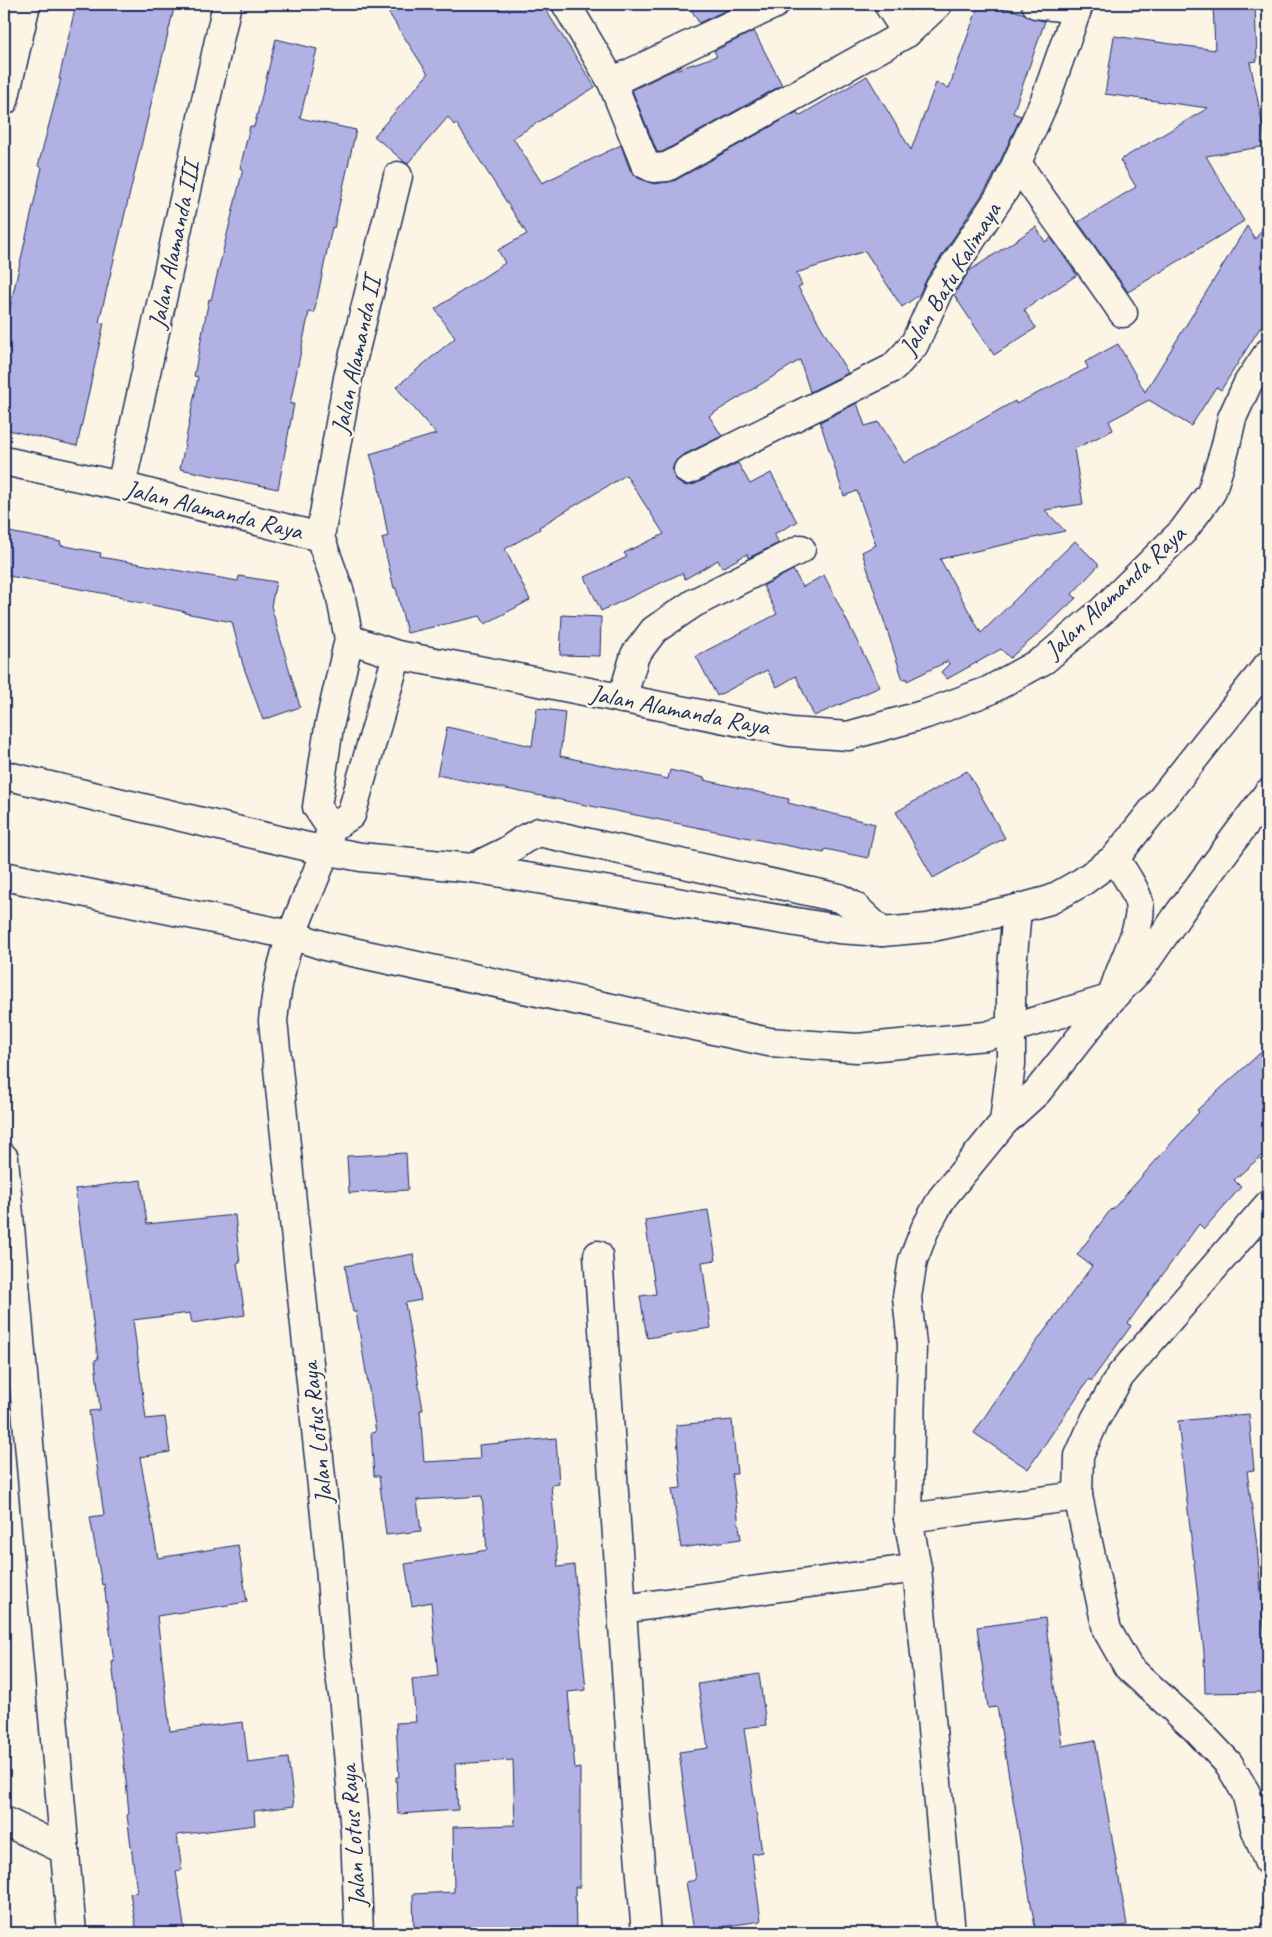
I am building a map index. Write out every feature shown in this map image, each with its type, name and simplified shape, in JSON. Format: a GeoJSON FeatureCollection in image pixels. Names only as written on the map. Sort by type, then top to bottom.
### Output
{"type":"FeatureCollection","features":[{"type":"Feature","properties":{"kind":"street"},"geometry":{"type":"LineString","coordinates":[[4,101],[26,4]]}},
{"type":"Feature","properties":{"kind":"street","name":"Jalan Alamanda III"},"geometry":{"type":"LineString","coordinates":[[121,486],[226,4]]}},
{"type":"Feature","properties":{"kind":"street"},"geometry":{"type":"LineString","coordinates":[[566,4],[612,82],[645,164],[653,168],[667,167],[907,33],[938,4]]}},
{"type":"Feature","properties":{"kind":"street"},"geometry":{"type":"LineString","coordinates":[[612,82],[775,4]]}},
{"type":"Feature","properties":{"kind":"street"},"geometry":{"type":"LineString","coordinates":[[888,4],[907,33]]}},
{"type":"Feature","properties":{"kind":"street"},"geometry":{"type":"LineString","coordinates":[[1036,4],[1078,6]]}},
{"type":"Feature","properties":{"kind":"street","name":"Jalan Batu Kalimaya"},"geometry":{"type":"LineString","coordinates":[[688,470],[722,451],[893,368],[903,359],[914,345],[940,287],[1005,189],[1045,100],[1078,6]]}},
{"type":"Feature","properties":{"kind":"street"},"geometry":{"type":"LineString","coordinates":[[1017,162],[1046,207],[1095,272],[1123,314]]}},
{"type":"Feature","properties":{"kind":"street","name":"Jalan Alamanda II"},"geometry":{"type":"LineString","coordinates":[[320,536],[348,378],[398,176]]}},
{"type":"Feature","properties":{"kind":"street","name":"Jalan Alamanda Raya"},"geometry":{"type":"LineString","coordinates":[[4,461],[121,486],[320,536],[340,593],[350,639],[397,655],[791,732],[848,736],[926,714],[988,691],[1044,660],[1102,611],[1183,531],[1211,493],[1225,450],[1232,418],[1248,383],[1268,353]]}},
{"type":"Feature","properties":{"kind":"street"},"geometry":{"type":"LineString","coordinates":[[622,699],[635,655],[654,630],[694,603],[801,549]]}},
{"type":"Feature","properties":{"kind":"street"},"geometry":{"type":"LineString","coordinates":[[329,839],[317,807],[330,727],[350,639]]}},
{"type":"Feature","properties":{"kind":"street"},"geometry":{"type":"LineString","coordinates":[[329,839],[351,815],[397,655]]}},
{"type":"Feature","properties":{"kind":"street"},"geometry":{"type":"LineString","coordinates":[[4,775],[329,839],[361,857],[472,868],[838,930],[882,932],[928,928],[1050,900],[1082,882],[1115,858],[1268,665]]}},
{"type":"Feature","properties":{"kind":"street"},"geometry":{"type":"LineString","coordinates":[[951,1933],[917,1568],[908,1518],[912,1345],[907,1297],[914,1260],[925,1228],[942,1198],[1004,1122],[1037,1092],[1112,998],[1142,967],[1268,793]]}},
{"type":"Feature","properties":{"kind":"street"},"geometry":{"type":"LineString","coordinates":[[472,868],[507,851],[524,839],[539,832],[839,898],[854,906],[882,932]]}},
{"type":"Feature","properties":{"kind":"street","name":"Jalan Lotus Raya"},"geometry":{"type":"LineString","coordinates":[[329,839],[291,935],[276,998],[273,1021],[329,1553],[336,1655],[343,1695],[355,1832],[359,1933]]}},
{"type":"Feature","properties":{"kind":"street"},"geometry":{"type":"LineString","coordinates":[[1112,998],[1119,972],[1137,926],[1140,910],[1135,893],[1115,858]]}},
{"type":"Feature","properties":{"kind":"street"},"geometry":{"type":"LineString","coordinates":[[4,876],[291,935],[325,946],[769,1042],[857,1048],[958,1040],[1009,1030],[1112,998]]}},
{"type":"Feature","properties":{"kind":"street"},"geometry":{"type":"LineString","coordinates":[[1004,1122],[1011,1064],[1009,1030],[1017,909]]}},
{"type":"Feature","properties":{"kind":"street"},"geometry":{"type":"LineString","coordinates":[[4,1158],[72,1933]]}},
{"type":"Feature","properties":{"kind":"street"},"geometry":{"type":"LineString","coordinates":[[1268,1205],[1120,1376],[1095,1420],[1079,1456],[1078,1496],[1107,1630],[1128,1667],[1196,1729],[1229,1764],[1246,1793],[1255,1828],[1268,1861]]}},
{"type":"Feature","properties":{"kind":"street"},"geometry":{"type":"LineString","coordinates":[[598,1254],[636,1818],[646,1933]]}},
{"type":"Feature","properties":{"kind":"street"},"geometry":{"type":"LineString","coordinates":[[908,1518],[1078,1496]]}},
{"type":"Feature","properties":{"kind":"street"},"geometry":{"type":"LineString","coordinates":[[623,1609],[917,1568]]}},
{"type":"Feature","properties":{"kind":"street"},"geometry":{"type":"LineString","coordinates":[[4,1821],[65,1850]]}},
{"type":"Feature","properties":{"kind":"building"},"geometry":{"type":"Polygon","coordinates":[[[76,4],[175,4],[99,322],[104,323],[77,446],[4,429],[4,333],[42,167],[38,166],[61,79],[59,79],[76,4]]]}},
{"type":"Feature","properties":{"kind":"building"},"geometry":{"type":"Polygon","coordinates":[[[383,4],[542,4],[595,87],[513,138],[542,183],[621,145],[630,170],[638,178],[654,184],[674,181],[797,112],[799,116],[867,76],[911,150],[936,83],[949,88],[979,4],[994,4],[1025,14],[1034,19],[1045,21],[1013,113],[1021,116],[991,181],[927,278],[919,295],[902,307],[865,251],[796,273],[802,285],[798,287],[848,373],[810,392],[800,360],[709,416],[722,436],[681,456],[675,462],[672,470],[674,476],[679,483],[687,486],[738,463],[750,484],[771,473],[797,522],[774,534],[779,543],[748,558],[747,554],[722,568],[718,560],[685,579],[682,573],[601,611],[585,577],[627,557],[624,553],[664,534],[626,475],[505,549],[530,600],[485,624],[480,616],[407,633],[382,538],[388,536],[377,477],[370,454],[436,434],[396,387],[455,338],[435,309],[505,263],[498,250],[527,234],[456,123],[454,125],[448,117],[407,164],[374,136],[428,74],[383,4]]]}},
{"type":"Feature","properties":{"kind":"building"},"geometry":{"type":"Polygon","coordinates":[[[688,4],[736,4],[737,5],[699,23],[688,4]]]}},
{"type":"Feature","properties":{"kind":"building"},"geometry":{"type":"Polygon","coordinates":[[[1213,4],[1255,4],[1257,61],[1250,62],[1267,146],[1206,156],[1244,221],[1128,292],[1078,222],[1136,187],[1120,160],[1208,108],[1105,94],[1114,36],[1215,50],[1213,4]]]}},
{"type":"Feature","properties":{"kind":"building"},"geometry":{"type":"Polygon","coordinates":[[[754,31],[782,85],[662,152],[657,152],[632,90],[669,72],[717,56],[714,51],[754,31]]]}},
{"type":"Feature","properties":{"kind":"building"},"geometry":{"type":"Polygon","coordinates":[[[276,39],[317,49],[300,118],[356,130],[334,228],[332,227],[314,313],[309,312],[290,404],[294,404],[278,489],[180,469],[198,377],[194,376],[209,299],[211,300],[243,169],[240,168],[250,126],[254,127],[276,39]]]}},
{"type":"Feature","properties":{"kind":"building"},"geometry":{"type":"Polygon","coordinates":[[[1268,222],[1268,315],[1221,390],[1216,387],[1191,426],[1149,400],[1109,421],[1113,430],[1074,449],[1083,504],[1045,510],[1065,531],[940,559],[981,633],[1075,541],[1099,565],[1072,594],[1076,598],[1010,658],[1001,649],[947,679],[941,672],[949,664],[948,661],[907,681],[906,678],[903,680],[862,552],[876,545],[857,491],[844,496],[820,422],[857,403],[865,426],[879,422],[904,463],[1015,401],[1016,404],[1088,368],[1085,362],[1118,344],[1145,392],[1247,226],[1255,239],[1268,222]]]}},
{"type":"Feature","properties":{"kind":"building"},"geometry":{"type":"Polygon","coordinates":[[[1036,227],[1045,242],[1051,238],[1077,275],[1024,310],[1036,328],[994,355],[954,295],[969,271],[1036,227]]]}},
{"type":"Feature","properties":{"kind":"building"},"geometry":{"type":"Polygon","coordinates":[[[4,531],[61,542],[60,545],[101,553],[100,557],[238,581],[239,576],[276,582],[271,606],[300,707],[263,720],[243,665],[232,622],[123,599],[123,597],[4,575],[4,531]]]}},
{"type":"Feature","properties":{"kind":"building"},"geometry":{"type":"Polygon","coordinates":[[[793,570],[803,587],[824,575],[880,687],[814,716],[796,676],[777,687],[767,670],[717,696],[696,656],[777,614],[763,586],[793,570]]]}},
{"type":"Feature","properties":{"kind":"building"},"geometry":{"type":"Polygon","coordinates":[[[562,615],[601,617],[600,656],[560,655],[562,615]]]}},
{"type":"Feature","properties":{"kind":"building"},"geometry":{"type":"Polygon","coordinates":[[[537,708],[565,712],[560,756],[668,779],[670,770],[705,778],[704,780],[789,799],[788,803],[875,824],[868,858],[825,849],[824,853],[437,775],[447,727],[532,746],[537,708]]]}},
{"type":"Feature","properties":{"kind":"building"},"geometry":{"type":"Polygon","coordinates":[[[967,771],[1005,838],[933,878],[896,812],[967,771]]]}},
{"type":"Feature","properties":{"kind":"building"},"geometry":{"type":"Polygon","coordinates":[[[1268,1046],[1268,1150],[1234,1180],[1241,1187],[1204,1229],[1199,1224],[1128,1323],[1131,1326],[1091,1381],[1089,1379],[1028,1469],[974,1433],[1015,1371],[1092,1266],[1077,1255],[1111,1209],[1199,1112],[1197,1110],[1268,1046]]]}},
{"type":"Feature","properties":{"kind":"building"},"geometry":{"type":"Polygon","coordinates":[[[406,1153],[408,1190],[349,1193],[347,1156],[406,1153]]]}},
{"type":"Feature","properties":{"kind":"building"},"geometry":{"type":"Polygon","coordinates":[[[141,1180],[147,1224],[235,1215],[240,1263],[237,1263],[245,1315],[192,1323],[190,1313],[133,1320],[146,1419],[165,1417],[170,1452],[140,1457],[158,1558],[238,1545],[247,1602],[157,1616],[170,1731],[243,1722],[248,1763],[288,1758],[294,1806],[254,1811],[255,1825],[177,1835],[182,1870],[176,1871],[185,1933],[137,1933],[130,1893],[137,1892],[127,1815],[129,1814],[112,1662],[114,1662],[104,1584],[102,1585],[90,1517],[104,1515],[89,1411],[100,1410],[95,1360],[98,1359],[75,1189],[141,1180]]]}},
{"type":"Feature","properties":{"kind":"building"},"geometry":{"type":"Polygon","coordinates":[[[708,1210],[716,1260],[702,1262],[711,1328],[647,1338],[640,1296],[656,1294],[645,1220],[708,1210]]]}},
{"type":"Feature","properties":{"kind":"building"},"geometry":{"type":"Polygon","coordinates":[[[413,1254],[421,1300],[405,1303],[423,1410],[420,1410],[424,1462],[480,1459],[479,1445],[556,1438],[559,1484],[551,1485],[558,1567],[574,1565],[586,1690],[568,1692],[575,1769],[580,1768],[580,1887],[575,1887],[576,1933],[414,1933],[413,1894],[454,1892],[453,1827],[515,1825],[513,1760],[455,1764],[458,1810],[398,1814],[396,1777],[399,1777],[396,1723],[416,1722],[412,1679],[438,1676],[431,1602],[412,1606],[405,1564],[487,1550],[482,1496],[417,1500],[421,1531],[386,1535],[379,1476],[374,1476],[371,1433],[376,1432],[356,1312],[353,1312],[345,1266],[413,1254]]]}},
{"type":"Feature","properties":{"kind":"building"},"geometry":{"type":"Polygon","coordinates":[[[1249,1414],[1254,1470],[1247,1471],[1257,1546],[1264,1628],[1266,1628],[1268,1692],[1205,1693],[1204,1652],[1178,1421],[1249,1414]]]}},
{"type":"Feature","properties":{"kind":"building"},"geometry":{"type":"Polygon","coordinates":[[[732,1420],[737,1474],[732,1474],[741,1539],[681,1548],[672,1489],[681,1488],[676,1425],[732,1420]]]}},
{"type":"Feature","properties":{"kind":"building"},"geometry":{"type":"Polygon","coordinates":[[[1045,1618],[1062,1746],[1095,1740],[1127,1925],[1078,1933],[1036,1933],[997,1707],[988,1708],[977,1627],[1045,1618]]]}},
{"type":"Feature","properties":{"kind":"building"},"geometry":{"type":"Polygon","coordinates":[[[759,1674],[766,1725],[744,1728],[762,1852],[752,1854],[761,1921],[694,1931],[686,1882],[696,1880],[679,1752],[708,1748],[698,1684],[759,1674]]]}}]}
